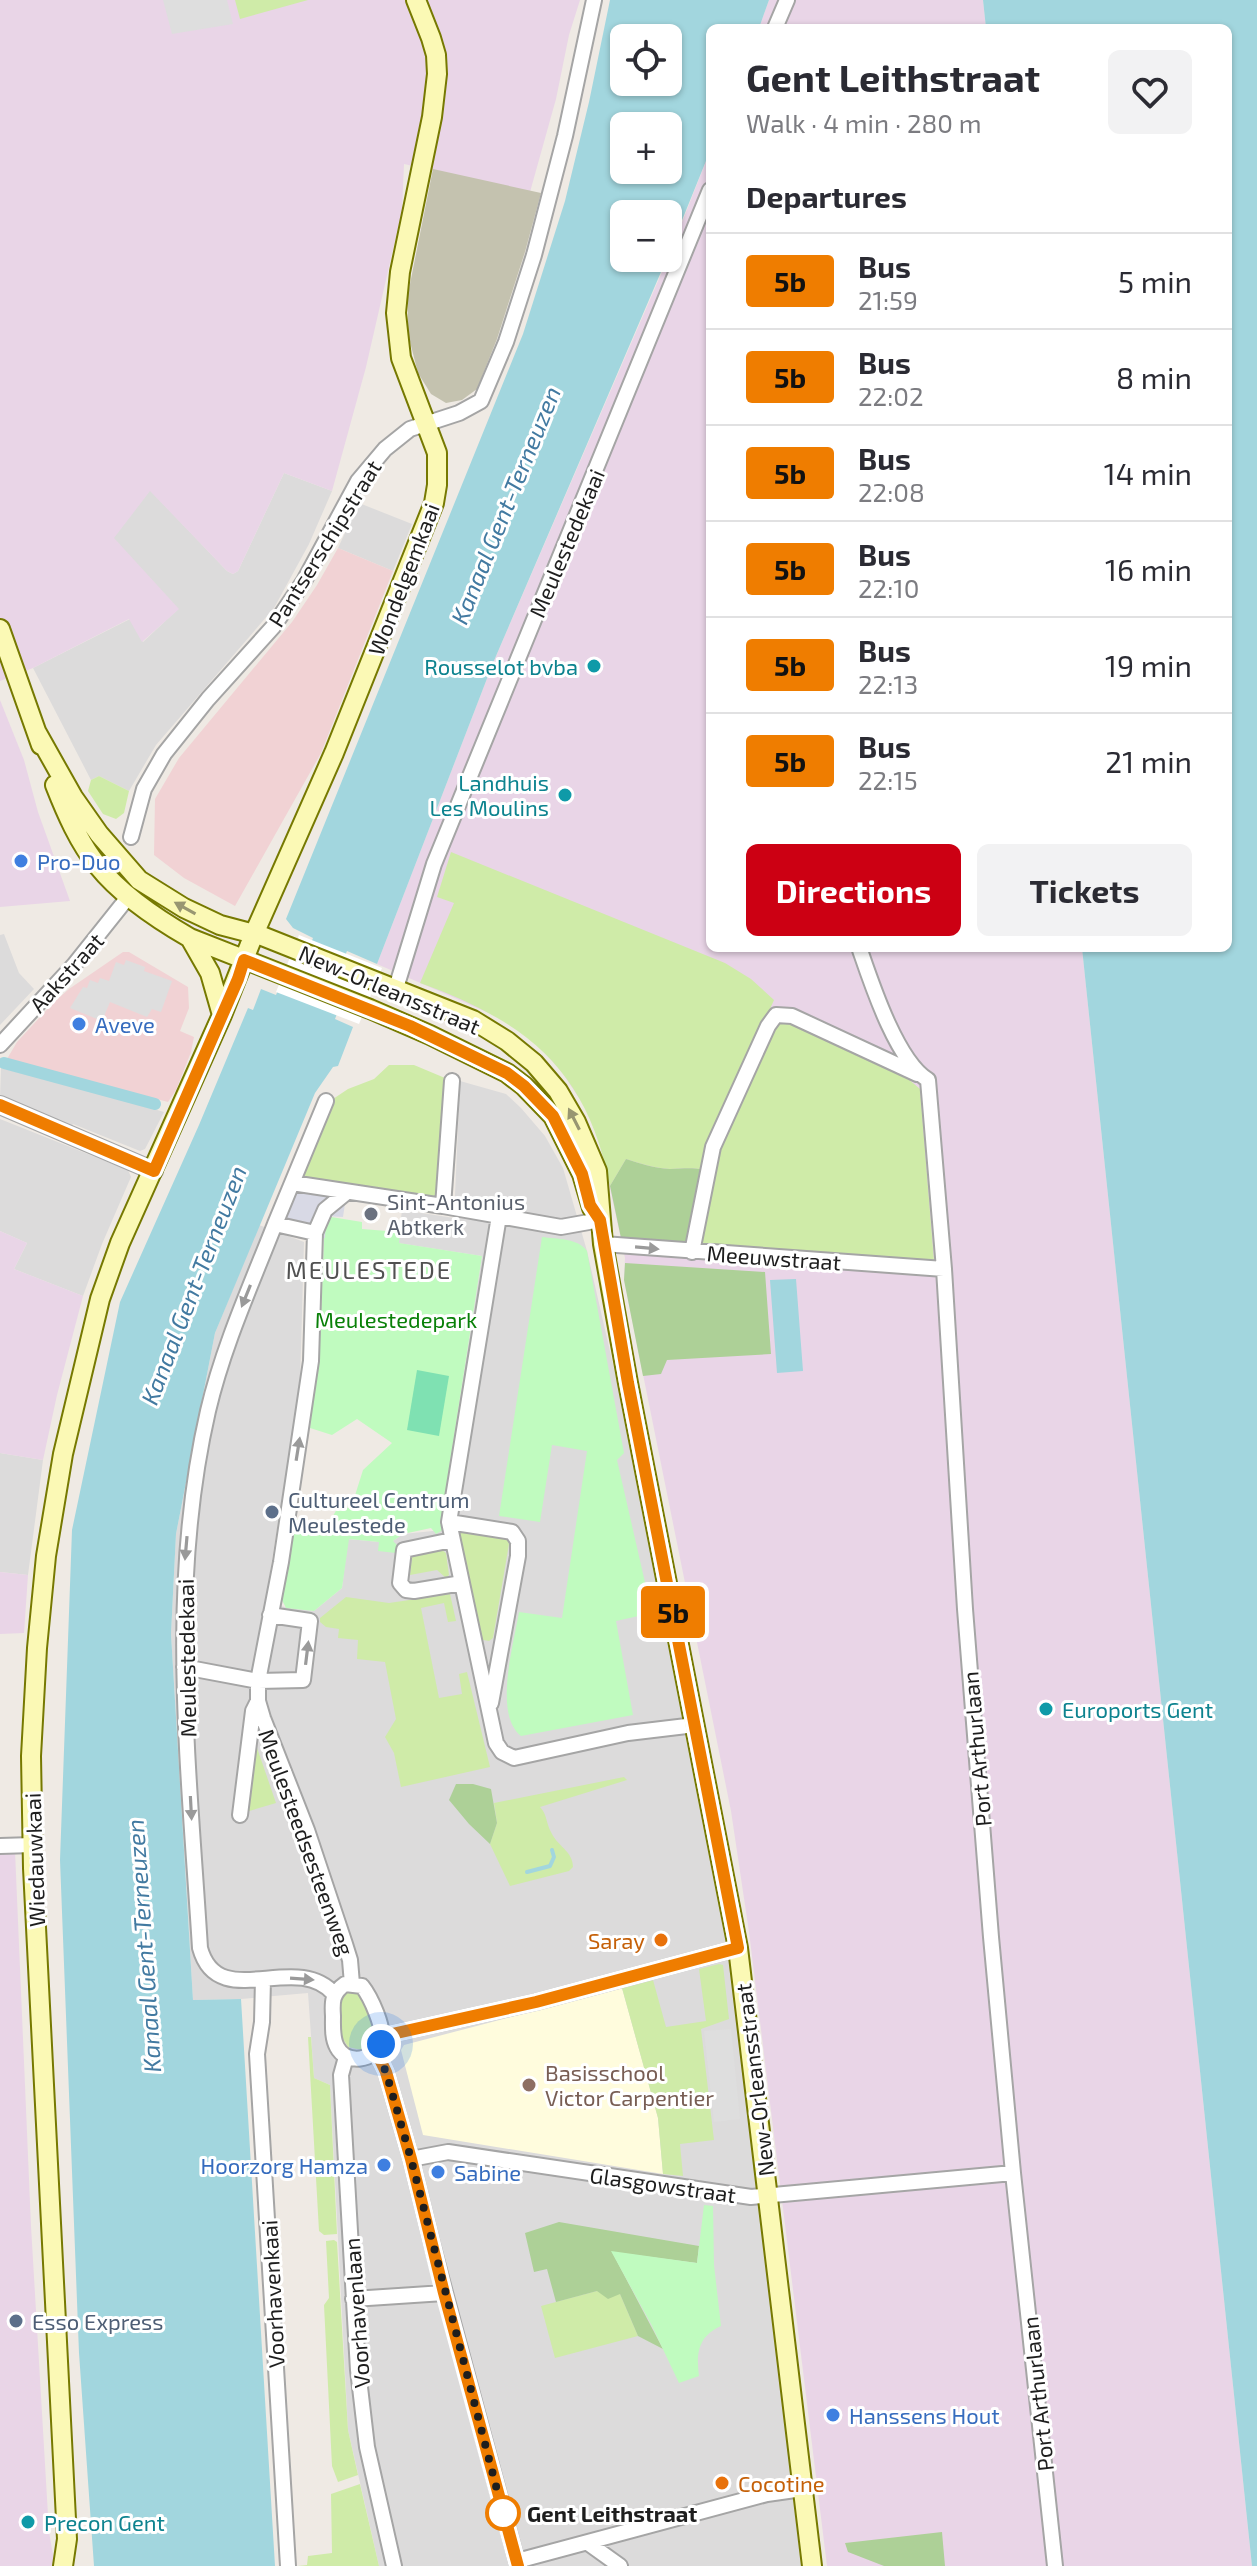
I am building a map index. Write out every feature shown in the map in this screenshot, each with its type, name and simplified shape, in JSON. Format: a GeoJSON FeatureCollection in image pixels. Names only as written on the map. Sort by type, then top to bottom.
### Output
{"type":"FeatureCollection","features":[{"type":"Feature","properties":{"kind":"main road"},"geometry":{"type":"LineString","coordinates":[[416,0],[436,55],[437,74],[432,117],[400,272],[396,313],[401,358],[425,424]]}},
{"type":"Feature","properties":{"kind":"main road","name":"Wondelgemkaai"},"geometry":{"type":"LineString","coordinates":[[154,1171],[334,753],[434,503],[437,453],[434,439],[425,424]]}},
{"type":"Feature","properties":{"kind":"main road"},"geometry":{"type":"LineString","coordinates":[[0,629],[6,662],[37,733]]}},
{"type":"Feature","properties":{"kind":"main road","name":"New-Orleansstraat"},"geometry":{"type":"LineString","coordinates":[[37,733],[56,787],[80,838],[98,867],[129,896],[160,921],[190,938],[366,1007],[490,1063],[524,1086],[553,1116],[569,1144],[582,1174],[590,1205],[600,1220]]}},
{"type":"Feature","properties":{"kind":"main road","name":"New-Orleansstraat"},"geometry":{"type":"LineString","coordinates":[[37,733],[73,797],[99,834],[139,880],[184,908],[220,925],[254,934],[396,988],[473,1020],[507,1041],[534,1063],[558,1091],[576,1122],[597,1171],[603,1244],[738,1948],[812,2566]]}},
{"type":"Feature","properties":{"kind":"main road"},"geometry":{"type":"LineString","coordinates":[[190,938],[210,973],[222,1015]]}},
{"type":"Feature","properties":{"kind":"main road","name":"Wiedauwkaai"},"geometry":{"type":"LineString","coordinates":[[63,2566],[67,2539],[33,1845],[31,1756],[37,1648],[56,1493],[82,1367],[100,1299],[120,1243],[154,1171]]}},
{"type":"Feature","properties":{"kind":"street"},"geometry":{"type":"LineString","coordinates":[[425,424],[459,413],[481,401],[506,342],[562,151],[594,0]]}},
{"type":"Feature","properties":{"kind":"street"},"geometry":{"type":"LineString","coordinates":[[777,24],[787,0]]}},
{"type":"Feature","properties":{"kind":"street","name":"Meulestedekaai"},"geometry":{"type":"LineString","coordinates":[[396,988],[434,864],[706,200]]}},
{"type":"Feature","properties":{"kind":"street","name":"Pantserschipstraat"},"geometry":{"type":"LineString","coordinates":[[131,837],[144,789],[164,754],[208,699],[273,627],[304,581],[358,481],[385,449],[410,429],[425,424]]}},
{"type":"Feature","properties":{"kind":"street","name":"Aakstraat"},"geometry":{"type":"LineString","coordinates":[[0,1045],[74,965],[129,896]]}},
{"type":"Feature","properties":{"kind":"street","name":"Port Arthurlaan"},"geometry":{"type":"LineString","coordinates":[[861,952],[882,1012],[917,1074],[928,1080],[944,1269],[965,1609],[1013,2173],[1055,2566]]}},
{"type":"Feature","properties":{"kind":"street"},"geometry":{"type":"LineString","coordinates":[[692,1252],[713,1147],[768,1026],[776,1015],[792,1016],[917,1074]]}},
{"type":"Feature","properties":{"kind":"street"},"geometry":{"type":"LineString","coordinates":[[443,1206],[452,1081]]}},
{"type":"Feature","properties":{"kind":"street"},"geometry":{"type":"LineString","coordinates":[[326,1101],[292,1183],[561,1227],[600,1220]]}},
{"type":"Feature","properties":{"kind":"street"},"geometry":{"type":"LineString","coordinates":[[0,1105],[154,1171]]}},
{"type":"Feature","properties":{"kind":"street","name":"Meulestedekaai"},"geometry":{"type":"LineString","coordinates":[[292,1183],[226,1350],[208,1411],[188,1525],[184,1576],[184,1667],[200,1948],[204,1961],[212,1973],[224,1979],[263,1983],[299,1977],[318,1980],[334,1994]]}},
{"type":"Feature","properties":{"kind":"street"},"geometry":{"type":"LineString","coordinates":[[275,1224],[315,1233],[325,1210],[344,1192]]}},
{"type":"Feature","properties":{"kind":"street"},"geometry":{"type":"LineString","coordinates":[[499,1216],[449,1522],[496,1743],[502,1752],[514,1758],[628,1733],[695,1725]]}},
{"type":"Feature","properties":{"kind":"street","name":"Meulesteedsesteenweg"},"geometry":{"type":"LineString","coordinates":[[315,1233],[311,1361],[281,1562],[258,1681],[258,1701],[307,1830],[345,1944],[352,1984]]}},
{"type":"Feature","properties":{"kind":"street","name":"Meeuwstraat"},"geometry":{"type":"LineString","coordinates":[[603,1244],[944,1269]]}},
{"type":"Feature","properties":{"kind":"street"},"geometry":{"type":"LineString","coordinates":[[449,1522],[512,1532],[518,1541],[518,1556],[490,1711]]}},
{"type":"Feature","properties":{"kind":"street"},"geometry":{"type":"LineString","coordinates":[[452,1540],[404,1550],[400,1583],[406,1590],[414,1591],[462,1583]]}},
{"type":"Feature","properties":{"kind":"street"},"geometry":{"type":"LineString","coordinates":[[184,1667],[258,1681],[303,1680],[310,1621],[270,1615]]}},
{"type":"Feature","properties":{"kind":"street"},"geometry":{"type":"LineString","coordinates":[[477,1652],[492,1654],[502,1649]]}},
{"type":"Feature","properties":{"kind":"street","name":"Meulesteedsesteenweg"},"geometry":{"type":"LineString","coordinates":[[240,1815],[253,1711],[258,1701]]}},
{"type":"Feature","properties":{"kind":"street"},"geometry":{"type":"LineString","coordinates":[[0,1846],[33,1845]]}},
{"type":"Feature","properties":{"kind":"street"},"geometry":{"type":"LineString","coordinates":[[334,1994],[336,2046],[346,2057],[355,2059],[376,2051],[383,2036],[536,2002],[738,1948]]}},
{"type":"Feature","properties":{"kind":"street","name":"Voorhavenkaai"},"geometry":{"type":"LineString","coordinates":[[263,1983],[257,2054],[288,2566]]}},
{"type":"Feature","properties":{"kind":"street","name":"Meulesteedsesteenweg"},"geometry":{"type":"LineString","coordinates":[[334,1994],[345,1984],[362,1986],[368,1993],[383,2036]]}},
{"type":"Feature","properties":{"kind":"street"},"geometry":{"type":"LineString","coordinates":[[376,2051],[386,2072],[411,2159],[517,2563],[767,2494],[802,2489]]}},
{"type":"Feature","properties":{"kind":"street","name":"Voorhavenlaan"},"geometry":{"type":"LineString","coordinates":[[346,2057],[341,2075],[358,2370],[367,2447],[394,2566]]}},
{"type":"Feature","properties":{"kind":"street","name":"Glasgowstraat"},"geometry":{"type":"LineString","coordinates":[[411,2159],[448,2152],[751,2197],[1013,2173]]}},
{"type":"Feature","properties":{"kind":"street"},"geometry":{"type":"LineString","coordinates":[[353,2299],[444,2293]]}},
{"type":"Feature","properties":{"kind":"street"},"geometry":{"type":"LineString","coordinates":[[588,2543],[620,2566]]}},
{"type":"Feature","properties":{"kind":"shaded area"},"geometry":{"type":"Polygon","coordinates":[[[0,0],[580,0],[530,192],[404,164],[402,210],[366,367],[332,491],[284,473],[238,571],[233,574],[150,491],[114,538],[179,609],[142,642],[129,619],[33,668],[0,681],[0,0]]]}},
{"type":"Feature","properties":{"kind":"shaded area"},"geometry":{"type":"Polygon","coordinates":[[[163,0],[227,0],[233,24],[172,34],[163,0]]]}},
{"type":"Feature","properties":{"kind":"shaded area"},"geometry":{"type":"Polygon","coordinates":[[[769,0],[983,0],[986,24],[760,24],[769,0]]]}},
{"type":"Feature","properties":{"kind":"shaded area"},"geometry":{"type":"Polygon","coordinates":[[[706,161],[706,952],[1082,952],[1252,2566],[827,2566],[749,1932],[731,1811],[624,1280],[625,1258],[599,1137],[585,1107],[561,1071],[534,1041],[498,1017],[377,964],[493,663],[662,272],[682,272],[682,222],[706,161]]]}},
{"type":"Feature","properties":{"kind":"shaded area"},"geometry":{"type":"Polygon","coordinates":[[[433,169],[541,193],[497,339],[477,389],[462,400],[446,403],[431,394],[418,373],[408,334],[408,294],[433,169]]]}},
{"type":"Feature","properties":{"kind":"shaded area"},"geometry":{"type":"Polygon","coordinates":[[[284,473],[332,491],[309,544],[274,608],[156,745],[129,791],[99,776],[91,780],[33,668],[130,619],[143,642],[178,609],[113,538],[150,490],[233,574],[238,571],[284,473]]]}},
{"type":"Feature","properties":{"kind":"shaded area"},"geometry":{"type":"Polygon","coordinates":[[[359,503],[412,524],[393,571],[338,548],[359,503]]]}},
{"type":"Feature","properties":{"kind":"shaded area"},"geometry":{"type":"Polygon","coordinates":[[[338,548],[393,571],[321,753],[235,906],[184,878],[154,855],[155,799],[179,758],[292,622],[338,548]]]}},
{"type":"Feature","properties":{"kind":"shaded area"},"geometry":{"type":"Polygon","coordinates":[[[0,700],[24,760],[38,812],[70,901],[0,907],[0,700]]]}},
{"type":"Feature","properties":{"kind":"shaded area"},"geometry":{"type":"Polygon","coordinates":[[[4,934],[19,973],[34,989],[0,1025],[0,935],[4,934]]]}},
{"type":"Feature","properties":{"kind":"shaded area"},"geometry":{"type":"Polygon","coordinates":[[[123,952],[129,952],[188,987],[189,1008],[180,1031],[194,1037],[176,1090],[168,1102],[7,1059],[17,1042],[54,1002],[123,952]]]}},
{"type":"Feature","properties":{"kind":"shaded area"},"geometry":{"type":"Polygon","coordinates":[[[126,960],[145,967],[144,971],[172,981],[161,1012],[152,1009],[147,1017],[110,1002],[102,1021],[70,1008],[90,980],[98,983],[100,978],[109,981],[116,962],[124,965],[126,960]]]}},
{"type":"Feature","properties":{"kind":"shaded area"},"geometry":{"type":"Polygon","coordinates":[[[1,1068],[164,1112],[145,1149],[140,1151],[73,1124],[71,1128],[0,1098],[1,1068]]]}},
{"type":"Feature","properties":{"kind":"shaded area"},"geometry":{"type":"Polygon","coordinates":[[[460,1081],[506,1094],[545,1136],[563,1168],[587,1251],[626,1421],[729,1939],[801,2566],[379,2566],[348,2430],[330,2085],[314,2078],[308,1993],[193,2000],[171,1634],[176,1534],[215,1333],[259,1225],[304,1242],[300,1384],[265,1604],[314,1611],[342,1588],[348,1539],[393,1541],[403,1534],[443,1530],[441,1520],[482,1256],[398,1243],[402,1210],[454,1218],[460,1081]]]}},
{"type":"Feature","properties":{"kind":"shaded area"},"geometry":{"type":"Polygon","coordinates":[[[0,1119],[128,1170],[131,1177],[83,1296],[14,1269],[27,1243],[0,1231],[0,1119]]]}},
{"type":"Feature","properties":{"kind":"shaded area"},"geometry":{"type":"Polygon","coordinates":[[[290,1180],[347,1190],[343,1217],[326,1216],[325,1238],[300,1239],[271,1228],[290,1180]]]}},
{"type":"Feature","properties":{"kind":"shaded area"},"geometry":{"type":"Polygon","coordinates":[[[0,1231],[27,1243],[14,1269],[83,1296],[43,1460],[0,1453],[0,1231]]]}},
{"type":"Feature","properties":{"kind":"shaded area"},"geometry":{"type":"Polygon","coordinates":[[[0,1453],[43,1460],[28,1575],[0,1572],[0,1453]]]}},
{"type":"Feature","properties":{"kind":"shaded area"},"geometry":{"type":"Polygon","coordinates":[[[0,1572],[28,1575],[24,1633],[0,1634],[0,1572]]]}},
{"type":"Feature","properties":{"kind":"shaded area"},"geometry":{"type":"Polygon","coordinates":[[[15,1851],[31,2226],[49,2532],[55,2566],[0,2566],[0,1852],[15,1851]]]}},
{"type":"Feature","properties":{"kind":"shaded area","name":"Basisschool Victor Carpentier"},"geometry":{"type":"Polygon","coordinates":[[[622,1988],[658,2118],[663,2174],[423,2135],[401,2050],[404,2045],[622,1988]]]}},
{"type":"Feature","properties":{"kind":"shaded area"},"geometry":{"type":"Polygon","coordinates":[[[731,2029],[740,2119],[714,2122],[704,2031],[731,2029]]]}},
{"type":"Feature","properties":{"kind":"green space"},"geometry":{"type":"Polygon","coordinates":[[[235,0],[308,0],[240,19],[235,0]]]}},
{"type":"Feature","properties":{"kind":"green space"},"geometry":{"type":"Polygon","coordinates":[[[99,776],[129,791],[124,813],[116,819],[103,814],[88,791],[91,780],[99,776]]]}},
{"type":"Feature","properties":{"kind":"green space"},"geometry":{"type":"Polygon","coordinates":[[[451,852],[725,963],[751,979],[774,1000],[709,1146],[703,1170],[659,1168],[626,1159],[610,1186],[600,1145],[586,1110],[568,1081],[546,1055],[492,1015],[420,983],[454,903],[437,897],[451,852]]]}},
{"type":"Feature","properties":{"kind":"green space"},"geometry":{"type":"Polygon","coordinates":[[[776,1023],[797,1024],[906,1077],[920,1089],[934,1261],[701,1245],[720,1145],[776,1023]]]}},
{"type":"Feature","properties":{"kind":"green space"},"geometry":{"type":"Polygon","coordinates":[[[389,1065],[414,1065],[445,1078],[438,1201],[301,1179],[327,1103],[348,1089],[374,1079],[389,1065]]]}},
{"type":"Feature","properties":{"kind":"green space"},"geometry":{"type":"Polygon","coordinates":[[[626,1159],[658,1168],[703,1170],[688,1244],[621,1238],[610,1186],[626,1159]]]}},
{"type":"Feature","properties":{"kind":"green space","name":"Meulestedepark"},"geometry":{"type":"Polygon","coordinates":[[[325,1216],[362,1222],[362,1229],[400,1232],[399,1243],[482,1256],[441,1520],[443,1530],[436,1534],[431,1528],[403,1534],[393,1541],[399,1547],[396,1553],[378,1551],[379,1542],[349,1539],[342,1588],[314,1611],[286,1608],[282,1600],[296,1519],[328,1525],[338,1507],[351,1508],[363,1470],[392,1443],[357,1419],[332,1435],[310,1428],[320,1338],[325,1216]]]}},
{"type":"Feature","properties":{"kind":"green space"},"geometry":{"type":"Polygon","coordinates":[[[542,1237],[573,1241],[587,1251],[624,1453],[617,1460],[652,1613],[616,1621],[633,1715],[521,1736],[508,1712],[507,1695],[519,1612],[562,1618],[587,1451],[552,1445],[540,1522],[499,1516],[542,1237]]]}},
{"type":"Feature","properties":{"kind":"green space"},"geometry":{"type":"Polygon","coordinates":[[[625,1263],[765,1272],[771,1354],[667,1360],[661,1374],[643,1376],[624,1280],[625,1263]]]}},
{"type":"Feature","properties":{"kind":"green space"},"geometry":{"type":"Polygon","coordinates":[[[417,1370],[449,1376],[439,1436],[407,1430],[417,1370]]]}},
{"type":"Feature","properties":{"kind":"green space"},"geometry":{"type":"Polygon","coordinates":[[[466,1528],[506,1536],[509,1544],[493,1638],[489,1641],[478,1639],[457,1532],[466,1528]]]}},
{"type":"Feature","properties":{"kind":"green space"},"geometry":{"type":"Polygon","coordinates":[[[442,1550],[446,1553],[449,1575],[446,1578],[437,1570],[410,1575],[412,1556],[442,1550]]]}},
{"type":"Feature","properties":{"kind":"green space"},"geometry":{"type":"Polygon","coordinates":[[[450,1594],[456,1621],[448,1622],[444,1603],[421,1608],[439,1698],[462,1694],[459,1674],[467,1672],[490,1767],[401,1787],[394,1753],[385,1737],[396,1719],[385,1662],[357,1659],[358,1640],[338,1638],[339,1629],[326,1627],[320,1618],[346,1597],[389,1603],[450,1594]]]}},
{"type":"Feature","properties":{"kind":"green space"},"geometry":{"type":"Polygon","coordinates":[[[255,1742],[276,1803],[246,1812],[255,1742]]]}},
{"type":"Feature","properties":{"kind":"green space"},"geometry":{"type":"Polygon","coordinates":[[[624,1777],[627,1780],[540,1807],[549,1829],[570,1857],[573,1867],[569,1871],[510,1886],[490,1844],[497,1823],[494,1803],[624,1777]]]}},
{"type":"Feature","properties":{"kind":"green space"},"geometry":{"type":"Polygon","coordinates":[[[456,1784],[473,1784],[491,1789],[497,1823],[490,1844],[449,1800],[456,1784]]]}},
{"type":"Feature","properties":{"kind":"green space"},"geometry":{"type":"Polygon","coordinates":[[[723,1965],[729,2019],[701,2029],[714,2140],[680,2144],[683,2176],[663,2174],[658,2118],[622,1988],[653,1980],[666,2027],[706,2021],[699,1969],[723,1965]]]}},
{"type":"Feature","properties":{"kind":"green space"},"geometry":{"type":"Polygon","coordinates":[[[347,1991],[358,1992],[362,1996],[374,2031],[373,2041],[362,2050],[348,2047],[342,2037],[340,1999],[347,1991]]]}},
{"type":"Feature","properties":{"kind":"green space"},"geometry":{"type":"Polygon","coordinates":[[[308,2037],[311,2037],[314,2078],[330,2085],[337,2234],[324,2235],[319,2231],[308,2037]]]}},
{"type":"Feature","properties":{"kind":"green space"},"geometry":{"type":"Polygon","coordinates":[[[704,2205],[713,2206],[714,2265],[721,2326],[707,2335],[700,2346],[699,2376],[679,2383],[611,2251],[697,2263],[704,2205]]]}},
{"type":"Feature","properties":{"kind":"green space"},"geometry":{"type":"Polygon","coordinates":[[[559,2222],[699,2246],[697,2263],[612,2252],[663,2349],[638,2336],[620,2294],[608,2299],[597,2291],[556,2302],[547,2269],[534,2272],[525,2233],[559,2222]]]}},
{"type":"Feature","properties":{"kind":"green space"},"geometry":{"type":"Polygon","coordinates":[[[326,2241],[337,2242],[348,2430],[358,2475],[338,2482],[332,2466],[324,2305],[329,2298],[326,2241]]]}},
{"type":"Feature","properties":{"kind":"green space"},"geometry":{"type":"Polygon","coordinates":[[[597,2291],[620,2294],[638,2336],[555,2358],[541,2306],[597,2291]]]}},
{"type":"Feature","properties":{"kind":"green space"},"geometry":{"type":"Polygon","coordinates":[[[360,2484],[379,2566],[298,2566],[307,2565],[308,2556],[332,2553],[331,2494],[360,2484]]]}},
{"type":"Feature","properties":{"kind":"green space"},"geometry":{"type":"Polygon","coordinates":[[[942,2532],[945,2566],[884,2566],[848,2552],[845,2543],[942,2532]]]}},
{"type":"Feature","properties":{"kind":"water","name":"Kanaal Gent-Terneuzen"},"geometry":{"type":"Polygon","coordinates":[[[610,0],[769,0],[760,24],[706,24],[706,161],[682,220],[682,200],[610,200],[610,272],[661,272],[493,663],[377,964],[347,951],[324,1006],[338,1011],[335,1019],[353,1027],[338,1066],[333,1067],[315,1093],[215,1333],[176,1534],[171,1634],[193,2000],[241,1999],[275,2566],[94,2566],[79,2353],[60,1860],[72,1530],[120,1302],[248,1008],[253,1010],[261,989],[276,995],[279,988],[291,992],[313,938],[293,928],[286,919],[523,334],[565,201],[610,0]]]}},
{"type":"Feature","properties":{"kind":"water"},"geometry":{"type":"Polygon","coordinates":[[[983,0],[1257,0],[1257,2566],[1252,2566],[1082,952],[1232,952],[1232,24],[986,24],[983,0]]]}},
{"type":"Feature","properties":{"kind":"water"},"geometry":{"type":"Polygon","coordinates":[[[796,1279],[803,1371],[777,1373],[770,1280],[796,1279]]]}},
{"type":"Feature","properties":{"kind":"pier"},"geometry":{"type":"Polygon","coordinates":[[[299,935],[382,968],[359,1024],[276,992],[299,935]]]}},
{"type":"Feature","properties":{"kind":"waterway"},"geometry":{"type":"LineString","coordinates":[[4,1063],[155,1104]]}},
{"type":"Feature","properties":{"kind":"waterway"},"geometry":{"type":"LineString","coordinates":[[527,1872],[550,1866],[554,1857],[552,1850]]}},
{"type":"Feature","properties":{"kind":"bus line","name":"5b"},"geometry":{"type":"LineString","coordinates":[[0,1105],[154,1171],[244,960],[410,1026],[507,1073],[553,1116],[569,1144],[582,1174],[590,1205],[600,1220],[628,1383],[738,1948],[536,2002],[383,2036],[376,2051],[386,2072],[411,2159],[518,2566]]}},
{"type":"Feature","properties":{"kind":"place","name":"Rousselot bvba"},"geometry":{"type":"Point","coordinates":[594,666]}},
{"type":"Feature","properties":{"kind":"place","name":"Landhuis Les Moulins"},"geometry":{"type":"Point","coordinates":[565,795]}},
{"type":"Feature","properties":{"kind":"place","name":"Pro-Duo"},"geometry":{"type":"Point","coordinates":[21,861]}},
{"type":"Feature","properties":{"kind":"place","name":"Aveve"},"geometry":{"type":"Point","coordinates":[79,1024]}},
{"type":"Feature","properties":{"kind":"place","name":"Sint-Antonius Abtkerk"},"geometry":{"type":"Point","coordinates":[371,1214]}},
{"type":"Feature","properties":{"kind":"place","name":"Cultureel Centrum Meulestede"},"geometry":{"type":"Point","coordinates":[272,1512]}},
{"type":"Feature","properties":{"kind":"place","name":"Euroports Gent"},"geometry":{"type":"Point","coordinates":[1046,1709]}},
{"type":"Feature","properties":{"kind":"place","name":"Saray"},"geometry":{"type":"Point","coordinates":[661,1940]}},
{"type":"Feature","properties":{"kind":"place","name":"Basisschool Victor Carpentier"},"geometry":{"type":"Point","coordinates":[529,2085]}},
{"type":"Feature","properties":{"kind":"place","name":"Hoorzorg Hamza"},"geometry":{"type":"Point","coordinates":[384,2165]}},
{"type":"Feature","properties":{"kind":"place","name":"Sabine"},"geometry":{"type":"Point","coordinates":[438,2172]}},
{"type":"Feature","properties":{"kind":"place","name":"Esso Express"},"geometry":{"type":"Point","coordinates":[16,2321]}},
{"type":"Feature","properties":{"kind":"place","name":"Hanssens Hout"},"geometry":{"type":"Point","coordinates":[833,2415]}},
{"type":"Feature","properties":{"kind":"place","name":"Cocotine"},"geometry":{"type":"Point","coordinates":[722,2483]}},
{"type":"Feature","properties":{"kind":"place","name":"Gent Leithstraat"},"geometry":{"type":"Point","coordinates":[503,2513]}},
{"type":"Feature","properties":{"kind":"place","name":"Precon Gent"},"geometry":{"type":"Point","coordinates":[28,2522]}},
{"type":"Feature","properties":{"kind":"district","name":"MEULESTEDE"},"geometry":{"type":"Point","coordinates":[369,1269]}},
{"type":"Feature","properties":{"kind":"route"},"geometry":{"type":"LineString","coordinates":[[381,2044],[376,2051],[386,2072],[411,2159],[503,2513]]}}]}
